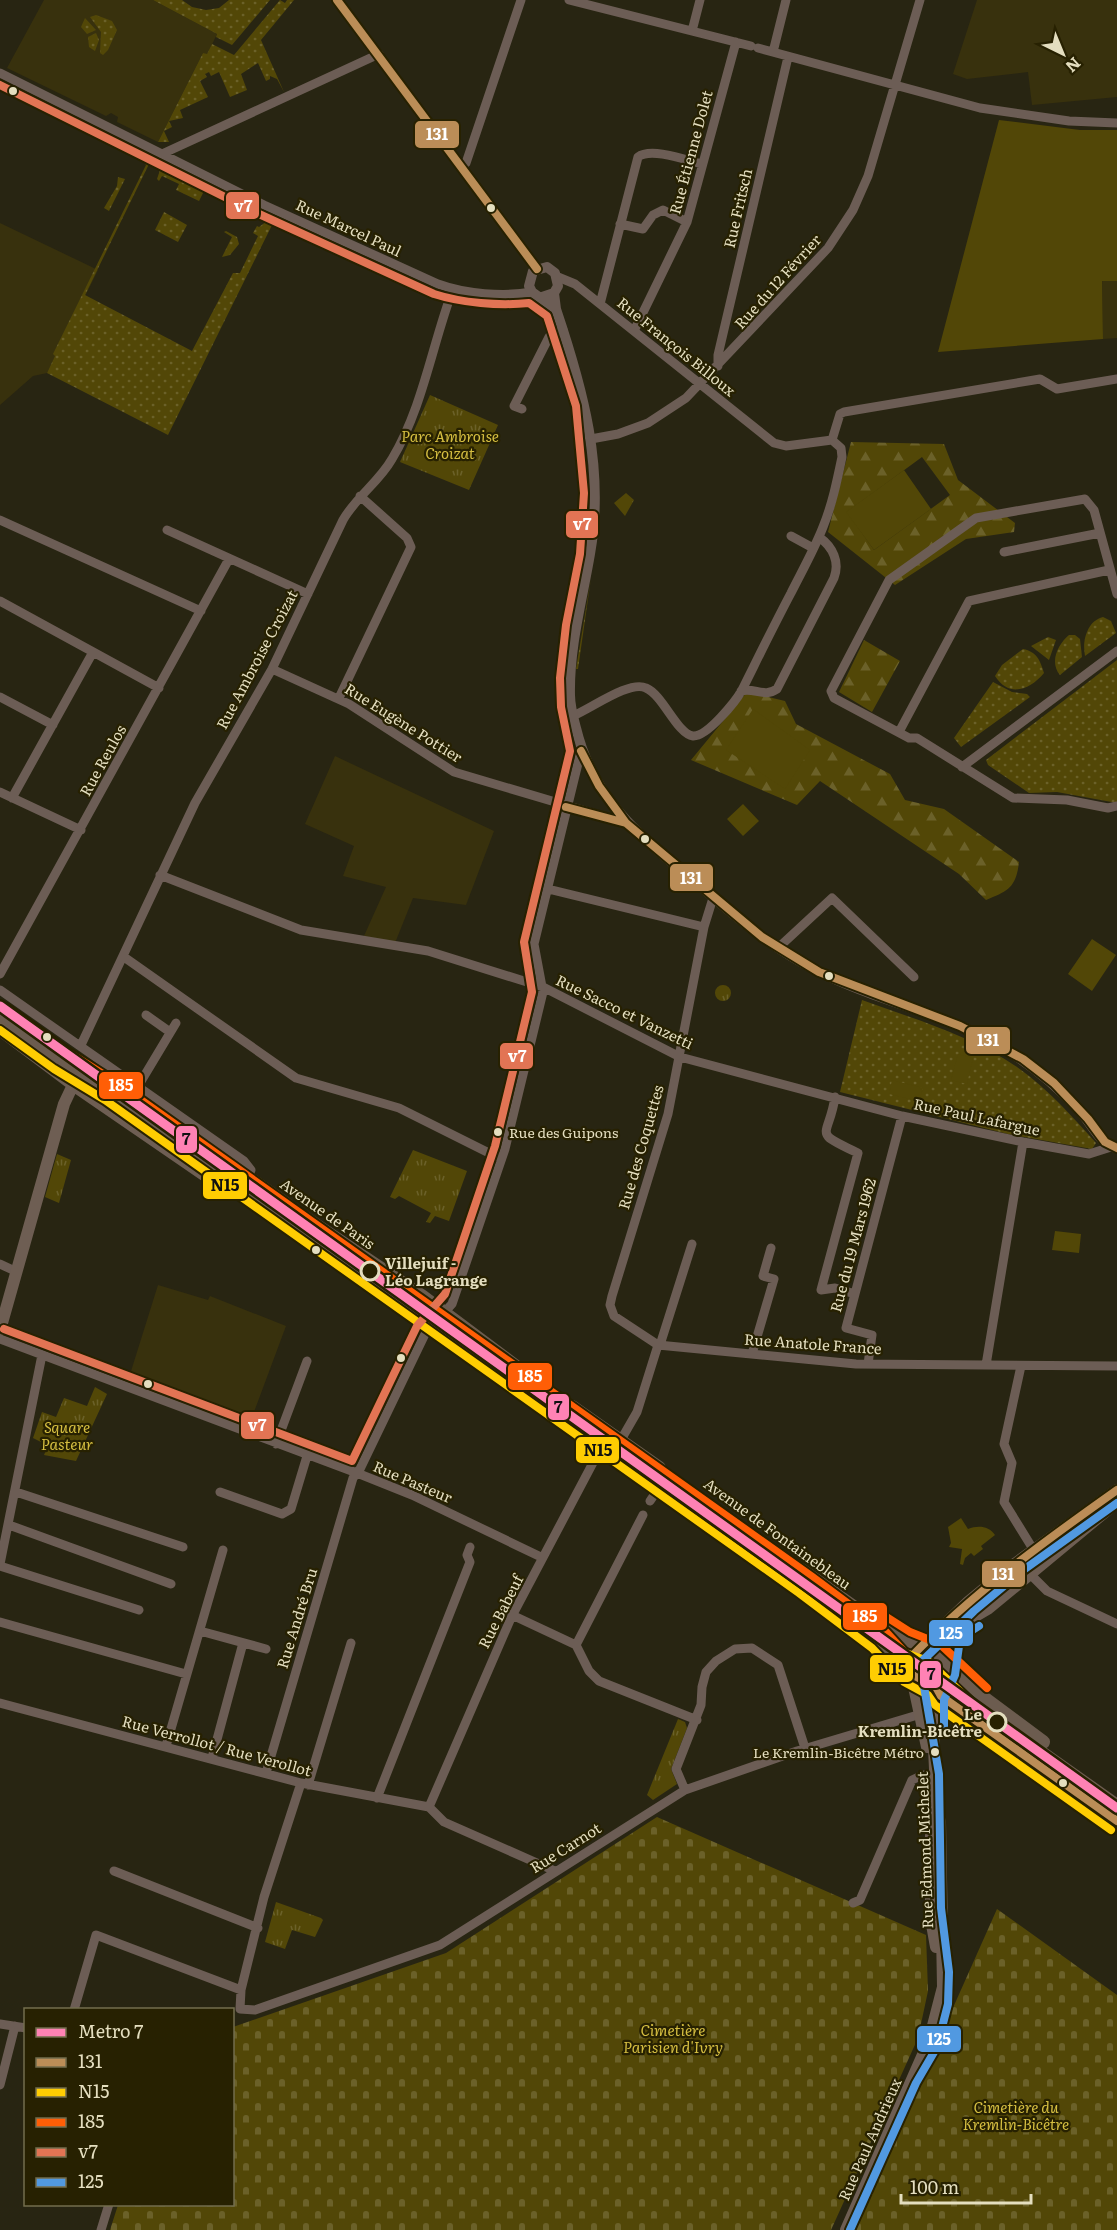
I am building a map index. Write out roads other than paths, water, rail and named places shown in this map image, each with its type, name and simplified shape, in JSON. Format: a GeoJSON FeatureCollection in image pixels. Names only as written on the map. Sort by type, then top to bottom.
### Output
{"type":"FeatureCollection","features":[{"type":"Feature","properties":{"kind":"main road","name":"Avenue de Paris"},"geometry":{"type":"LineString","coordinates":[[0,1008],[614,1442]]}},
{"type":"Feature","properties":{"kind":"main road","name":"Avenue de Paris"},"geometry":{"type":"LineString","coordinates":[[0,1017],[60,1060],[111,1091],[245,1182]]}},
{"type":"Feature","properties":{"kind":"main road","name":"Avenue de Paris"},"geometry":{"type":"LineString","coordinates":[[0,1030],[73,1085],[220,1186],[232,1191],[245,1182]]}},
{"type":"Feature","properties":{"kind":"main road"},"geometry":{"type":"LineString","coordinates":[[0,1330],[64,1104],[73,1085]]}},
{"type":"Feature","properties":{"kind":"main road","name":"Avenue de Fontainebleau"},"geometry":{"type":"LineString","coordinates":[[614,1442],[663,1482],[879,1640],[911,1674],[936,1687],[955,1692],[1117,1806]]}},
{"type":"Feature","properties":{"kind":"main road","name":"Avenue de Fontainebleau"},"geometry":{"type":"LineString","coordinates":[[614,1442],[900,1640],[934,1652],[961,1682],[1117,1796]]}},
{"type":"Feature","properties":{"kind":"main road"},"geometry":{"type":"LineString","coordinates":[[911,1674],[909,1661],[921,1646],[967,1603],[1033,1549],[1117,1490]]}},
{"type":"Feature","properties":{"kind":"main road"},"geometry":{"type":"LineString","coordinates":[[1005,1594],[1117,1502]]}},
{"type":"Feature","properties":{"kind":"main road"},"geometry":{"type":"LineString","coordinates":[[1030,1574],[1046,1549],[1079,1524],[1086,1511]]}},
{"type":"Feature","properties":{"kind":"main road"},"geometry":{"type":"LineString","coordinates":[[1005,1594],[1008,1584],[1028,1567],[1033,1549]]}},
{"type":"Feature","properties":{"kind":"main road","name":"Rue Edmond Michelet"},"geometry":{"type":"LineString","coordinates":[[933,1776],[932,1706],[936,1687],[945,1673],[949,1642],[960,1625],[1005,1594]]}},
{"type":"Feature","properties":{"kind":"main road","name":"Rue Edmond Michelet"},"geometry":{"type":"LineString","coordinates":[[911,1674],[921,1714],[940,1822],[943,1987],[921,2060]]}},
{"type":"Feature","properties":{"kind":"main road","name":"Rue Paul Andrieux"},"geometry":{"type":"LineString","coordinates":[[846,2230],[921,2060]]}},
{"type":"Feature","properties":{"kind":"street"},"geometry":{"type":"LineString","coordinates":[[337,0],[537,269]]}},
{"type":"Feature","properties":{"kind":"street"},"geometry":{"type":"LineString","coordinates":[[462,166],[467,160],[521,0]]}},
{"type":"Feature","properties":{"kind":"street"},"geometry":{"type":"LineString","coordinates":[[569,0],[1000,112],[1086,123],[1117,123]]}},
{"type":"Feature","properties":{"kind":"street"},"geometry":{"type":"LineString","coordinates":[[692,31],[700,0]]}},
{"type":"Feature","properties":{"kind":"street"},"geometry":{"type":"LineString","coordinates":[[773,52],[786,0]]}},
{"type":"Feature","properties":{"kind":"street","name":"Rue du 12 Février"},"geometry":{"type":"LineString","coordinates":[[591,439],[618,434],[648,423],[676,407],[701,385],[820,259],[844,225],[868,176],[893,85],[920,0]]}},
{"type":"Feature","properties":{"kind":"street","name":"Rue Étienne Dolet"},"geometry":{"type":"LineString","coordinates":[[634,331],[687,222],[736,42]]}},
{"type":"Feature","properties":{"kind":"street"},"geometry":{"type":"LineString","coordinates":[[162,154],[379,54]]}},
{"type":"Feature","properties":{"kind":"street","name":"Rue Fritsch"},"geometry":{"type":"LineString","coordinates":[[718,366],[718,355],[788,57]]}},
{"type":"Feature","properties":{"kind":"street","name":"Rue Marcel Paul"},"geometry":{"type":"LineString","coordinates":[[0,73],[314,228],[453,289],[537,294]]}},
{"type":"Feature","properties":{"kind":"street"},"geometry":{"type":"LineString","coordinates":[[600,304],[640,155],[663,154],[702,164]]}},
{"type":"Feature","properties":{"kind":"street"},"geometry":{"type":"LineString","coordinates":[[620,224],[643,228],[653,215],[663,210],[687,222]]}},
{"type":"Feature","properties":{"kind":"street"},"geometry":{"type":"LineString","coordinates":[[556,309],[537,294],[529,279],[537,269],[547,267],[558,277],[558,286],[554,293],[556,309],[579,375],[591,439],[595,494],[594,524],[570,675],[573,716],[581,751],[599,786],[626,823],[713,898],[778,948],[819,972],[960,1026],[1023,1059],[1054,1083],[1114,1148]]}},
{"type":"Feature","properties":{"kind":"street","name":"Rue François Billoux"},"geometry":{"type":"LineString","coordinates":[[558,277],[575,284],[774,443],[786,446],[832,440]]}},
{"type":"Feature","properties":{"kind":"street","name":"Rue Ambroise Croizat"},"geometry":{"type":"LineString","coordinates":[[81,1046],[195,803],[272,669],[343,520],[360,495],[392,460],[423,387],[453,289]]}},
{"type":"Feature","properties":{"kind":"street"},"geometry":{"type":"LineString","coordinates":[[537,294],[554,293]]}},
{"type":"Feature","properties":{"kind":"street"},"geometry":{"type":"LineString","coordinates":[[522,409],[514,406],[549,337],[563,330]]}},
{"type":"Feature","properties":{"kind":"street"},"geometry":{"type":"LineString","coordinates":[[573,716],[637,684],[649,689],[661,699],[686,733],[693,736],[701,734],[715,723],[741,691],[819,537],[842,457],[841,448],[832,440],[840,414],[1040,379],[1057,388],[1117,379]]}},
{"type":"Feature","properties":{"kind":"street"},"geometry":{"type":"LineString","coordinates":[[339,698],[411,547],[407,538],[360,495]]}},
{"type":"Feature","properties":{"kind":"street"},"geometry":{"type":"LineString","coordinates":[[1117,594],[1094,510],[1085,499],[976,518],[889,580],[831,691],[834,698],[899,732],[917,738],[1013,798],[1067,800],[1108,808],[1117,806]]}},
{"type":"Feature","properties":{"kind":"street"},"geometry":{"type":"LineString","coordinates":[[0,520],[201,610]]}},
{"type":"Feature","properties":{"kind":"street"},"geometry":{"type":"LineString","coordinates":[[167,530],[308,594]]}},
{"type":"Feature","properties":{"kind":"street"},"geometry":{"type":"LineString","coordinates":[[1004,552],[1100,533]]}},
{"type":"Feature","properties":{"kind":"street"},"geometry":{"type":"LineString","coordinates":[[791,536],[813,548]]}},
{"type":"Feature","properties":{"kind":"street"},"geometry":{"type":"LineString","coordinates":[[741,691],[748,690],[766,694],[777,689],[813,621],[837,569],[833,552],[819,537]]}},
{"type":"Feature","properties":{"kind":"street","name":"Rue Reulos"},"geometry":{"type":"LineString","coordinates":[[0,974],[229,559]]}},
{"type":"Feature","properties":{"kind":"street"},"geometry":{"type":"LineString","coordinates":[[899,732],[969,601],[1109,570]]}},
{"type":"Feature","properties":{"kind":"street"},"geometry":{"type":"LineString","coordinates":[[0,601],[159,688]]}},
{"type":"Feature","properties":{"kind":"street"},"geometry":{"type":"LineString","coordinates":[[962,767],[1117,651]]}},
{"type":"Feature","properties":{"kind":"street"},"geometry":{"type":"LineString","coordinates":[[12,798],[93,652]]}},
{"type":"Feature","properties":{"kind":"street","name":"Rue Eugène Pottier"},"geometry":{"type":"LineString","coordinates":[[272,669],[339,698],[454,772],[626,823]]}},
{"type":"Feature","properties":{"kind":"street"},"geometry":{"type":"LineString","coordinates":[[0,697],[53,725]]}},
{"type":"Feature","properties":{"kind":"street"},"geometry":{"type":"LineString","coordinates":[[543,987],[534,944],[581,751]]}},
{"type":"Feature","properties":{"kind":"street"},"geometry":{"type":"LineString","coordinates":[[0,792],[81,830]]}},
{"type":"Feature","properties":{"kind":"street","name":"Rue Sacco et Vanzetti"},"geometry":{"type":"LineString","coordinates":[[160,875],[301,930],[428,951],[543,987],[680,1057],[836,1098]]}},
{"type":"Feature","properties":{"kind":"street"},"geometry":{"type":"LineString","coordinates":[[548,889],[704,927]]}},
{"type":"Feature","properties":{"kind":"street","name":"Rue des Coquettes"},"geometry":{"type":"LineString","coordinates":[[659,1345],[614,1316],[610,1305],[645,1183],[668,1114],[704,927],[713,898]]}},
{"type":"Feature","properties":{"kind":"street"},"geometry":{"type":"LineString","coordinates":[[778,948],[832,898],[914,977]]}},
{"type":"Feature","properties":{"kind":"street"},"geometry":{"type":"LineString","coordinates":[[124,957],[296,1078],[399,1108],[501,1159]]}},
{"type":"Feature","properties":{"kind":"street","name":"Rue André Bru"},"geometry":{"type":"LineString","coordinates":[[266,1773],[357,1473],[426,1332],[455,1298],[501,1159],[543,987]]}},
{"type":"Feature","properties":{"kind":"street","name":"Avenue de Paris"},"geometry":{"type":"LineString","coordinates":[[0,990],[244,1161],[251,1170],[245,1182]]}},
{"type":"Feature","properties":{"kind":"street"},"geometry":{"type":"LineString","coordinates":[[146,1015],[170,1032]]}},
{"type":"Feature","properties":{"kind":"street"},"geometry":{"type":"LineString","coordinates":[[137,1088],[176,1023]]}},
{"type":"Feature","properties":{"kind":"street"},"geometry":{"type":"LineString","coordinates":[[836,1098],[825,1126],[826,1134],[831,1141],[858,1153],[821,1290],[835,1288],[855,1294]]}},
{"type":"Feature","properties":{"kind":"street","name":"Rue Paul Lafargue"},"geometry":{"type":"LineString","coordinates":[[836,1098],[902,1116],[1089,1154],[1114,1148]]}},
{"type":"Feature","properties":{"kind":"street","name":"Rue du 19 Mars 1962"},"geometry":{"type":"LineString","coordinates":[[868,1364],[872,1335],[846,1328],[902,1116]]}},
{"type":"Feature","properties":{"kind":"street"},"geometry":{"type":"LineString","coordinates":[[986,1365],[1023,1142]]}},
{"type":"Feature","properties":{"kind":"street"},"geometry":{"type":"LineString","coordinates":[[614,1442],[637,1412],[692,1244]]}},
{"type":"Feature","properties":{"kind":"street"},"geometry":{"type":"LineString","coordinates":[[752,1354],[774,1279],[763,1276],[771,1248]]}},
{"type":"Feature","properties":{"kind":"street"},"geometry":{"type":"LineString","coordinates":[[0,1264],[15,1271]]}},
{"type":"Feature","properties":{"kind":"street","name":"Rue Pasteur"},"geometry":{"type":"LineString","coordinates":[[0,1339],[412,1495],[541,1557]]}},
{"type":"Feature","properties":{"kind":"street","name":"Rue Anatole France"},"geometry":{"type":"LineString","coordinates":[[659,1345],[868,1364],[1117,1366]]}},
{"type":"Feature","properties":{"kind":"street"},"geometry":{"type":"LineString","coordinates":[[42,1355],[0,1565],[139,1610]]}},
{"type":"Feature","properties":{"kind":"street"},"geometry":{"type":"LineString","coordinates":[[276,1444],[308,1361]]}},
{"type":"Feature","properties":{"kind":"street"},"geometry":{"type":"LineString","coordinates":[[1021,1366],[1004,1444],[1012,1463],[1004,1502],[1033,1549]]}},
{"type":"Feature","properties":{"kind":"street","name":"Rue Babeuf"},"geometry":{"type":"LineString","coordinates":[[429,1807],[512,1616],[537,1571],[541,1557],[614,1442]]}},
{"type":"Feature","properties":{"kind":"street"},"geometry":{"type":"LineString","coordinates":[[220,1492],[282,1514],[291,1509],[307,1456]]}},
{"type":"Feature","properties":{"kind":"street"},"geometry":{"type":"LineString","coordinates":[[650,1501],[663,1482]]}},
{"type":"Feature","properties":{"kind":"street"},"geometry":{"type":"LineString","coordinates":[[16,1492],[183,1547]]}},
{"type":"Feature","properties":{"kind":"street"},"geometry":{"type":"LineString","coordinates":[[576,1645],[643,1515]]}},
{"type":"Feature","properties":{"kind":"street"},"geometry":{"type":"LineString","coordinates":[[9,1525],[171,1584]]}},
{"type":"Feature","properties":{"kind":"street"},"geometry":{"type":"LineString","coordinates":[[377,1798],[470,1562],[467,1555],[470,1547]]}},
{"type":"Feature","properties":{"kind":"street"},"geometry":{"type":"LineString","coordinates":[[166,1746],[223,1550]]}},
{"type":"Feature","properties":{"kind":"street"},"geometry":{"type":"LineString","coordinates":[[1030,1574],[1047,1590],[1117,1624]]}},
{"type":"Feature","properties":{"kind":"street"},"geometry":{"type":"LineString","coordinates":[[512,1616],[576,1645],[590,1671],[599,1681],[697,1720]]}},
{"type":"Feature","properties":{"kind":"street"},"geometry":{"type":"LineString","coordinates":[[0,1622],[186,1674]]}},
{"type":"Feature","properties":{"kind":"street"},"geometry":{"type":"LineString","coordinates":[[200,1632],[266,1649]]}},
{"type":"Feature","properties":{"kind":"street"},"geometry":{"type":"LineString","coordinates":[[212,1758],[243,1643]]}},
{"type":"Feature","properties":{"kind":"street"},"geometry":{"type":"LineString","coordinates":[[234,2016],[240,2009],[241,1990],[264,1897],[305,1784],[351,1643]]}},
{"type":"Feature","properties":{"kind":"street"},"geometry":{"type":"LineString","coordinates":[[685,1790],[676,1769],[697,1720],[706,1672],[724,1655],[735,1650],[752,1648],[765,1654],[778,1665],[805,1748]]}},
{"type":"Feature","properties":{"kind":"street","name":"Rue Verrollot / Rue Verollot"},"geometry":{"type":"LineString","coordinates":[[0,1702],[305,1784],[429,1807]]}},
{"type":"Feature","properties":{"kind":"street","name":"Rue Carnot"},"geometry":{"type":"LineString","coordinates":[[240,2009],[255,2010],[437,1947],[685,1790],[805,1748],[921,1714]]}},
{"type":"Feature","properties":{"kind":"street"},"geometry":{"type":"LineString","coordinates":[[853,1903],[860,1900],[912,1780],[923,1775],[933,1776]]}},
{"type":"Feature","properties":{"kind":"street"},"geometry":{"type":"LineString","coordinates":[[429,1807],[444,1822],[555,1871]]}},
{"type":"Feature","properties":{"kind":"street"},"geometry":{"type":"LineString","coordinates":[[114,1871],[258,1928]]}},
{"type":"Feature","properties":{"kind":"street"},"geometry":{"type":"LineString","coordinates":[[75,2008],[96,1935],[241,1990]]}},
{"type":"Feature","properties":{"kind":"street"},"geometry":{"type":"LineString","coordinates":[[0,2024],[24,2028]]}},
{"type":"Feature","properties":{"kind":"street"},"geometry":{"type":"LineString","coordinates":[[0,2085],[15,2026]]}},
{"type":"Feature","properties":{"kind":"street"},"geometry":{"type":"LineString","coordinates":[[101,2230],[109,2206]]}},
{"type":"Feature","properties":{"kind":"metro line","name":"7"},"geometry":{"type":"LineString","coordinates":[[0,1006],[1117,1808]]}},
{"type":"Feature","properties":{"kind":"place","name":"Rue des Guipons"},"geometry":{"type":"Point","coordinates":[498,1132]}},
{"type":"Feature","properties":{"kind":"place","name":"Villejuif - Léo Lagrange"},"geometry":{"type":"Point","coordinates":[370,1271]}},
{"type":"Feature","properties":{"kind":"place","name":"Le Kremlin-Bicêtre"},"geometry":{"type":"Point","coordinates":[997,1722]}},
{"type":"Feature","properties":{"kind":"place","name":"Le Kremlin-Bicêtre Métro"},"geometry":{"type":"Point","coordinates":[935,1752]}},
{"type":"Feature","properties":{"kind":"park label","name":"Parc Ambroise Croizat"},"geometry":{"type":"Point","coordinates":[450,444]}},
{"type":"Feature","properties":{"kind":"park label","name":"Square Pasteur"},"geometry":{"type":"Point","coordinates":[67,1434]}},
{"type":"Feature","properties":{"kind":"park label","name":"Cimetière Parisien d'Ivry"},"geometry":{"type":"Point","coordinates":[673,2038]}},
{"type":"Feature","properties":{"kind":"park label","name":"Cimetière du Kremlin-Bicêtre"},"geometry":{"type":"Point","coordinates":[1016,2114]}}]}
